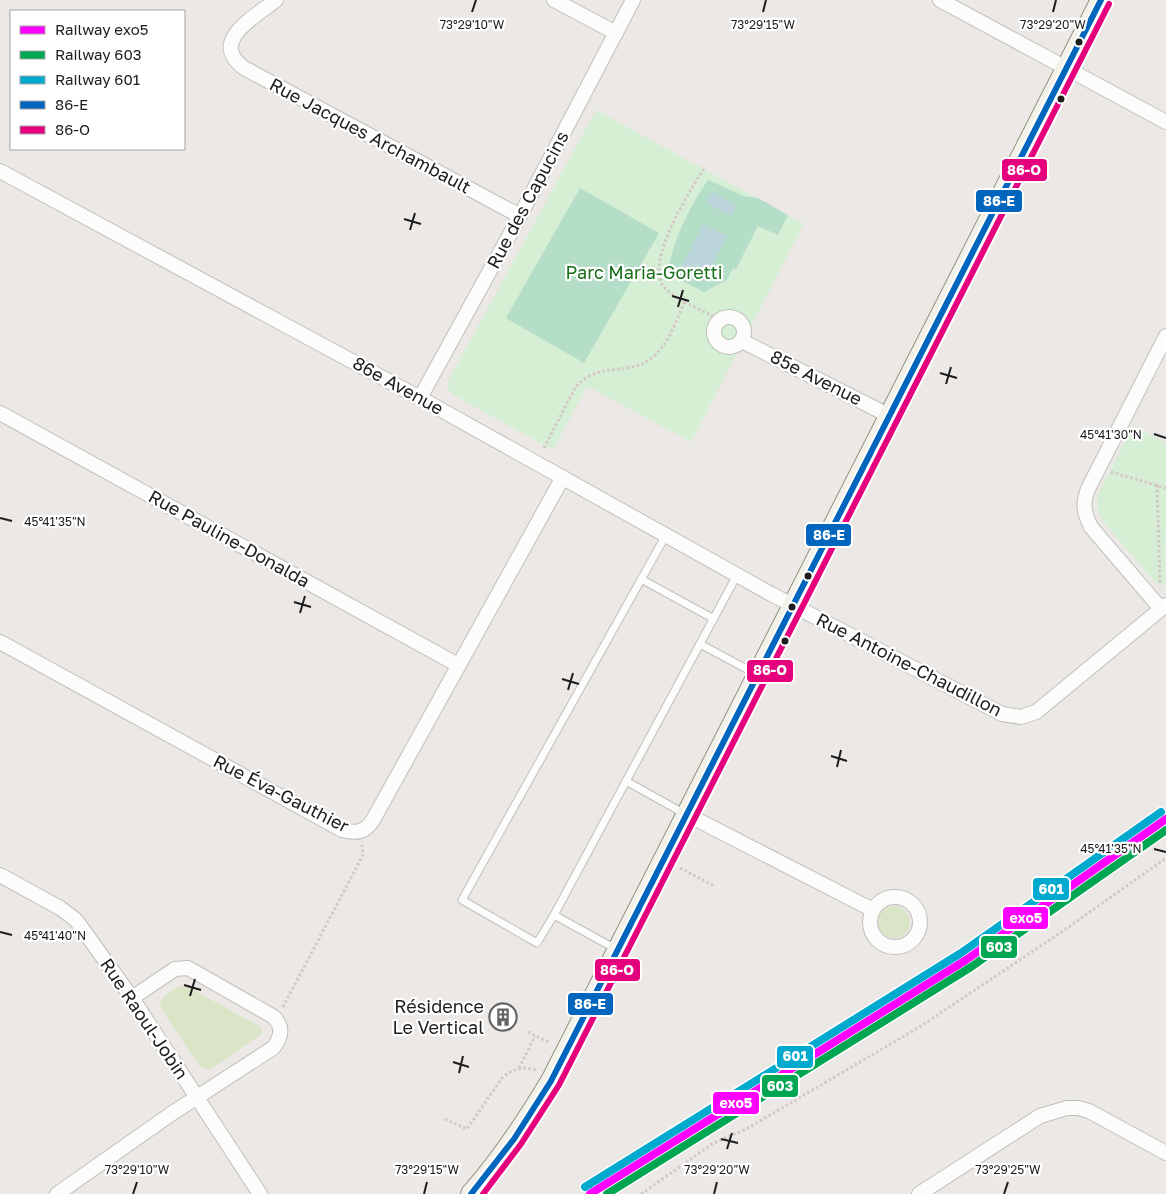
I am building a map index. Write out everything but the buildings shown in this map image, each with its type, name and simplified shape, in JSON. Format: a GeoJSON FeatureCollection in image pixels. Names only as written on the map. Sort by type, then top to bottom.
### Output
{"type":"FeatureCollection","features":[{"type":"Feature","properties":{"kind":"main road"},"geometry":{"type":"LineString","coordinates":[[471,1194],[521,1130],[551,1081],[1101,0]]}},
{"type":"Feature","properties":{"kind":"street","name":"Rue Jacques Archambault"},"geometry":{"type":"LineString","coordinates":[[276,0],[236,33],[229,48],[231,56],[236,62],[520,216]]}},
{"type":"Feature","properties":{"kind":"street"},"geometry":{"type":"LineString","coordinates":[[554,0],[616,33]]}},
{"type":"Feature","properties":{"kind":"street","name":"Rue des Capucins"},"geometry":{"type":"LineString","coordinates":[[420,398],[520,216],[633,0]]}},
{"type":"Feature","properties":{"kind":"street"},"geometry":{"type":"LineString","coordinates":[[940,0],[1166,122]]}},
{"type":"Feature","properties":{"kind":"street","name":"86e Avenue"},"geometry":{"type":"LineString","coordinates":[[0,171],[420,398],[794,606]]}},
{"type":"Feature","properties":{"kind":"street"},"geometry":{"type":"LineString","coordinates":[[730,317],[739,321],[744,330],[742,341],[734,347],[725,347],[714,338],[714,328],[720,320],[730,317]]}},
{"type":"Feature","properties":{"kind":"street"},"geometry":{"type":"LineString","coordinates":[[1164,607],[1092,527],[1086,516],[1084,498],[1166,336]]}},
{"type":"Feature","properties":{"kind":"street","name":"85e Avenue"},"geometry":{"type":"LineString","coordinates":[[742,341],[890,416]]}},
{"type":"Feature","properties":{"kind":"street","name":"Rue Pauline-Donalda"},"geometry":{"type":"LineString","coordinates":[[0,413],[458,665]]}},
{"type":"Feature","properties":{"kind":"street","name":"Rue Éva-Gauthier"},"geometry":{"type":"LineString","coordinates":[[0,642],[342,830],[352,833],[360,832],[368,827],[373,820],[562,477]]}},
{"type":"Feature","properties":{"kind":"street","name":"Rue Antoine-Chaudillon"},"geometry":{"type":"LineString","coordinates":[[794,606],[992,710],[1021,718],[1036,712],[1047,704],[1164,607]]}},
{"type":"Feature","properties":{"kind":"street"},"geometry":{"type":"LineString","coordinates":[[688,815],[873,910]]}},
{"type":"Feature","properties":{"kind":"street","name":"Rue Raoul-Jobin"},"geometry":{"type":"LineString","coordinates":[[0,875],[60,908],[76,920],[132,998],[260,1194]]}},
{"type":"Feature","properties":{"kind":"street"},"geometry":{"type":"LineString","coordinates":[[57,1194],[171,1114],[273,1048],[280,1036],[279,1022],[274,1016],[188,968],[176,969],[132,998]]}},
{"type":"Feature","properties":{"kind":"street"},"geometry":{"type":"LineString","coordinates":[[919,1194],[1040,1116],[1060,1110],[1074,1108],[1089,1111],[1166,1153]]}},
{"type":"Feature","properties":{"kind":"lane"},"geometry":{"type":"LineString","coordinates":[[666,535],[462,900],[537,943],[554,915],[737,575]]}},
{"type":"Feature","properties":{"kind":"lane"},"geometry":{"type":"LineString","coordinates":[[641,579],[714,619]]}},
{"type":"Feature","properties":{"kind":"lane"},"geometry":{"type":"LineString","coordinates":[[700,644],[758,675]]}},
{"type":"Feature","properties":{"kind":"lane"},"geometry":{"type":"LineString","coordinates":[[626,781],[688,815]]}},
{"type":"Feature","properties":{"kind":"lane"},"geometry":{"type":"LineString","coordinates":[[554,915],[619,950]]}},
{"type":"Feature","properties":{"kind":"path"},"geometry":{"type":"LineString","coordinates":[[704,169],[677,212],[665,242],[660,279],[664,287],[720,320]]}},
{"type":"Feature","properties":{"kind":"path"},"geometry":{"type":"LineString","coordinates":[[544,448],[581,380],[597,372],[641,364],[651,359],[666,342],[685,301]]}},
{"type":"Feature","properties":{"kind":"path"},"geometry":{"type":"LineString","coordinates":[[1098,468],[1166,488]]}},
{"type":"Feature","properties":{"kind":"path"},"geometry":{"type":"LineString","coordinates":[[1157,485],[1164,607]]}},
{"type":"Feature","properties":{"kind":"path"},"geometry":{"type":"LineString","coordinates":[[283,1007],[363,855],[360,832]]}},
{"type":"Feature","properties":{"kind":"path"},"geometry":{"type":"LineString","coordinates":[[641,1194],[712,1144],[748,1128],[921,1026],[1063,931],[1166,858]]}},
{"type":"Feature","properties":{"kind":"path"},"geometry":{"type":"LineString","coordinates":[[680,868],[714,886]]}},
{"type":"Feature","properties":{"kind":"path"},"geometry":{"type":"LineString","coordinates":[[528,1032],[551,1044]]}},
{"type":"Feature","properties":{"kind":"path"},"geometry":{"type":"LineString","coordinates":[[519,1069],[535,1036]]}},
{"type":"Feature","properties":{"kind":"path"},"geometry":{"type":"LineString","coordinates":[[445,1119],[465,1129],[470,1128],[502,1078],[508,1073],[519,1069],[537,1070]]}},
{"type":"Feature","properties":{"kind":"green space","name":"Parc Maria-Goretti"},"geometry":{"type":"Polygon","coordinates":[[[596,110],[804,224],[691,442],[587,386],[553,450],[453,395],[447,388],[448,381],[596,110]]]}},
{"type":"Feature","properties":{"kind":"green space"},"geometry":{"type":"Polygon","coordinates":[[[708,180],[744,196],[758,198],[788,215],[778,235],[758,226],[736,269],[733,268],[727,280],[704,292],[667,273],[683,225],[708,180]]]}},
{"type":"Feature","properties":{"kind":"green space"},"geometry":{"type":"Polygon","coordinates":[[[580,188],[659,233],[584,363],[506,318],[580,188]]]}},
{"type":"Feature","properties":{"kind":"green space"},"geometry":{"type":"Polygon","coordinates":[[[1133,426],[1166,443],[1165,585],[1159,585],[1154,581],[1105,524],[1098,510],[1098,494],[1133,426]]]}},
{"type":"Feature","properties":{"kind":"green space"},"geometry":{"type":"Polygon","coordinates":[[[894,906],[906,910],[910,922],[906,934],[894,938],[882,934],[878,922],[882,910],[894,906]]]}},
{"type":"Feature","properties":{"kind":"green space"},"geometry":{"type":"Polygon","coordinates":[[[182,986],[190,988],[259,1026],[262,1029],[262,1034],[211,1069],[207,1070],[200,1067],[160,1007],[164,997],[182,986]]]}},
{"type":"Feature","properties":{"kind":"water"},"geometry":{"type":"Polygon","coordinates":[[[712,192],[737,205],[732,216],[706,203],[712,192]]]}},
{"type":"Feature","properties":{"kind":"water"},"geometry":{"type":"Polygon","coordinates":[[[703,224],[727,236],[704,282],[680,270],[703,224]]]}},
{"type":"Feature","properties":{"kind":"rail line","name":"601"},"geometry":{"type":"LineString","coordinates":[[585,1187],[961,953],[1161,812]]}},
{"type":"Feature","properties":{"kind":"rail line","name":"exo5"},"geometry":{"type":"LineString","coordinates":[[590,1194],[966,960],[1166,819]]}},
{"type":"Feature","properties":{"kind":"rail line","name":"603"},"geometry":{"type":"LineString","coordinates":[[607,1194],[971,967],[1166,830]]}},
{"type":"Feature","properties":{"kind":"transit line","name":"86-E"},"geometry":{"type":"LineString","coordinates":[[471,1194],[514,1139],[551,1081],[1101,0]]}},
{"type":"Feature","properties":{"kind":"transit line","name":"86-O"},"geometry":{"type":"LineString","coordinates":[[483,1194],[521,1144],[559,1085],[1109,4]]}},
{"type":"Feature","properties":{"kind":"place","name":"Résidence Le Vertical"},"geometry":{"type":"Point","coordinates":[503,1017]}}]}
